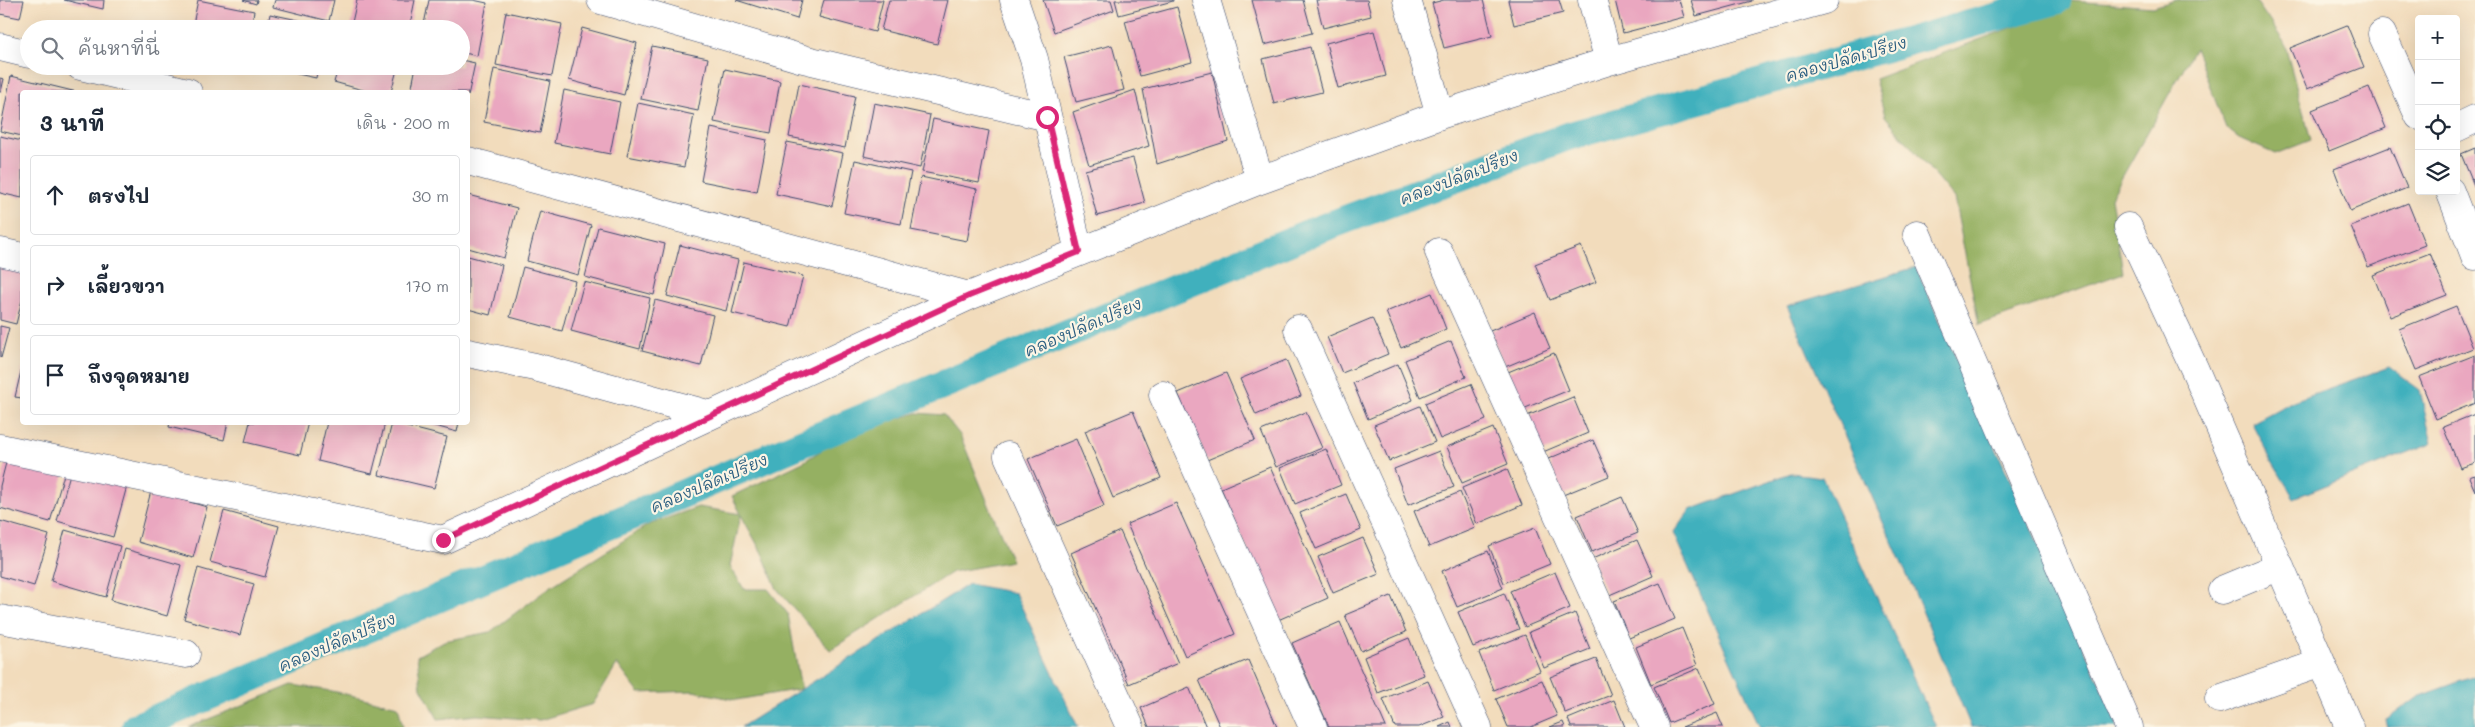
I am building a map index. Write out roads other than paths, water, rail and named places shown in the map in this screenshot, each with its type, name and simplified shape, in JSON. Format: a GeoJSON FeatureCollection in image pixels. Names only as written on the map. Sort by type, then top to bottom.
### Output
{"type":"FeatureCollection","features":[{"type":"Feature","properties":{"kind":"street"},"geometry":{"type":"LineString","coordinates":[[601,0],[803,59],[1047,117]]}},
{"type":"Feature","properties":{"kind":"street"},"geometry":{"type":"LineString","coordinates":[[1014,0],[1034,59],[1079,252]]}},
{"type":"Feature","properties":{"kind":"street"},"geometry":{"type":"LineString","coordinates":[[1206,0],[1260,180]]}},
{"type":"Feature","properties":{"kind":"street"},"geometry":{"type":"LineString","coordinates":[[1407,0],[1440,115]]}},
{"type":"Feature","properties":{"kind":"street"},"geometry":{"type":"LineString","coordinates":[[1592,0],[1608,61]]}},
{"type":"Feature","properties":{"kind":"street"},"geometry":{"type":"LineString","coordinates":[[0,448],[443,540],[969,296],[1260,180],[1440,115],[1608,61],[1785,6],[1824,0]]}},
{"type":"Feature","properties":{"kind":"street"},"geometry":{"type":"LineString","coordinates":[[2382,34],[2415,107]]}},
{"type":"Feature","properties":{"kind":"street"},"geometry":{"type":"LineString","coordinates":[[0,47],[20,52]]}},
{"type":"Feature","properties":{"kind":"street"},"geometry":{"type":"LineString","coordinates":[[117,75],[180,90]]}},
{"type":"Feature","properties":{"kind":"street"},"geometry":{"type":"LineString","coordinates":[[2460,126],[2475,119]]}},
{"type":"Feature","properties":{"kind":"street"},"geometry":{"type":"LineString","coordinates":[[470,162],[969,296]]}},
{"type":"Feature","properties":{"kind":"street"},"geometry":{"type":"LineString","coordinates":[[2452,195],[2475,256]]}},
{"type":"Feature","properties":{"kind":"street"},"geometry":{"type":"LineString","coordinates":[[2128,227],[2195,370],[2349,727]]}},
{"type":"Feature","properties":{"kind":"street"},"geometry":{"type":"LineString","coordinates":[[1917,234],[2129,727]]}},
{"type":"Feature","properties":{"kind":"street"},"geometry":{"type":"LineString","coordinates":[[0,252],[20,257]]}},
{"type":"Feature","properties":{"kind":"street"},"geometry":{"type":"LineString","coordinates":[[1439,252],[1654,727]]}},
{"type":"Feature","properties":{"kind":"street"},"geometry":{"type":"LineString","coordinates":[[1298,329],[1478,727]]}},
{"type":"Feature","properties":{"kind":"street"},"geometry":{"type":"LineString","coordinates":[[470,353],[535,367],[711,415]]}},
{"type":"Feature","properties":{"kind":"street"},"geometry":{"type":"LineString","coordinates":[[1163,395],[1313,727]]}},
{"type":"Feature","properties":{"kind":"street"},"geometry":{"type":"LineString","coordinates":[[1008,456],[1130,727]]}},
{"type":"Feature","properties":{"kind":"street"},"geometry":{"type":"LineString","coordinates":[[2222,590],[2280,566]]}},
{"type":"Feature","properties":{"kind":"street"},"geometry":{"type":"LineString","coordinates":[[0,619],[186,654]]}},
{"type":"Feature","properties":{"kind":"street"},"geometry":{"type":"LineString","coordinates":[[2219,699],[2321,662]]}},
{"type":"Feature","properties":{"kind":"water"},"geometry":{"type":"Polygon","coordinates":[[[1916,267],[2118,727],[1971,727],[1914,591],[1787,306],[1916,267]]]}},
{"type":"Feature","properties":{"kind":"water"},"geometry":{"type":"Polygon","coordinates":[[[2389,367],[2420,390],[2432,443],[2294,498],[2271,460],[2252,423],[2293,401],[2389,367]]]}},
{"type":"Feature","properties":{"kind":"water"},"geometry":{"type":"Polygon","coordinates":[[[1791,473],[1822,477],[1936,727],[1760,727],[1673,533],[1690,510],[1791,473]]]}},
{"type":"Feature","properties":{"kind":"water"},"geometry":{"type":"Polygon","coordinates":[[[969,584],[1015,593],[1078,727],[741,727],[969,584]]]}},
{"type":"Feature","properties":{"kind":"water"},"geometry":{"type":"Polygon","coordinates":[[[2475,676],[2475,727],[2387,727],[2385,721],[2417,697],[2475,676]]]}},
{"type":"Feature","properties":{"kind":"waterway","name":"คลองปลัดเปรียง"},"geometry":{"type":"LineString","coordinates":[[136,727],[800,444],[1312,232],[1569,136],[2057,0]]}}]}
